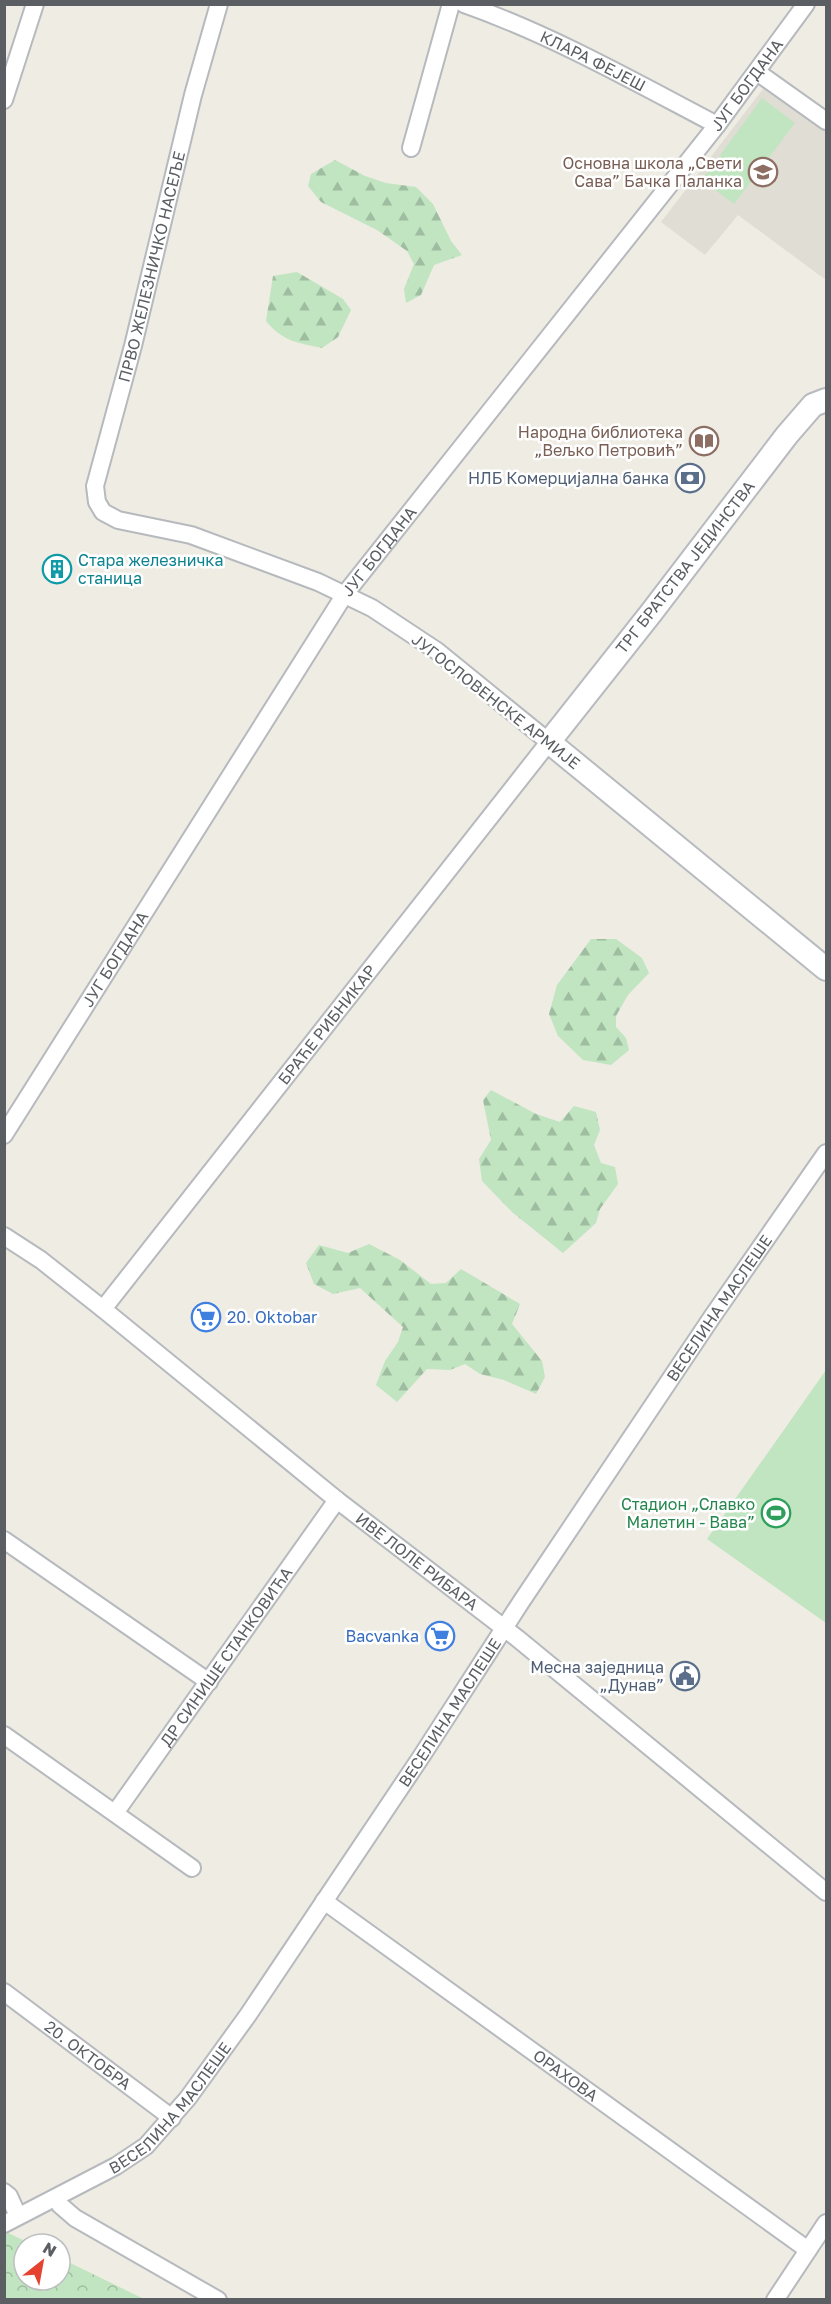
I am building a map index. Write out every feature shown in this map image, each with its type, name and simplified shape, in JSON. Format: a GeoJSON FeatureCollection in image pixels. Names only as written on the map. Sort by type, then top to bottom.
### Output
{"type":"FeatureCollection","features":[{"type":"Feature","properties":{"kind":"street"},"geometry":{"type":"LineString","coordinates":[[4,100],[35,4]]}},
{"type":"Feature","properties":{"kind":"street","name":"ПРВО ЖЕЛЕЗНИЧКО НАСЕЉЕ"},"geometry":{"type":"LineString","coordinates":[[118,520],[103,512],[96,502],[95,486],[133,346],[193,94],[219,4]]}},
{"type":"Feature","properties":{"kind":"street"},"geometry":{"type":"LineString","coordinates":[[411,148],[451,4]]}},
{"type":"Feature","properties":{"kind":"street","name":"КЛАРА ФЕЈЕШ"},"geometry":{"type":"LineString","coordinates":[[464,4],[496,16],[607,67],[717,125]]}},
{"type":"Feature","properties":{"kind":"street","name":"ЈУГ БОГДАНА"},"geometry":{"type":"LineString","coordinates":[[4,1135],[345,594],[717,125],[806,4]]}},
{"type":"Feature","properties":{"kind":"street"},"geometry":{"type":"LineString","coordinates":[[757,72],[826,121]]}},
{"type":"Feature","properties":{"kind":"street","name":"ТРГ БРАТСТВА ЈЕДИНСТВА"},"geometry":{"type":"LineString","coordinates":[[549,742],[787,435],[813,405],[826,400]]}},
{"type":"Feature","properties":{"kind":"street","name":"ЈУГОСЛОВЕНСКЕ АРМИЈЕ"},"geometry":{"type":"LineString","coordinates":[[118,520],[191,535],[345,594],[372,608],[437,651],[826,969]]}},
{"type":"Feature","properties":{"kind":"street","name":"БРАЋЕ РИБНИКАР"},"geometry":{"type":"LineString","coordinates":[[103,1309],[549,742]]}},
{"type":"Feature","properties":{"kind":"street","name":"ВЕСЕЛИНА МАСЛЕШЕ"},"geometry":{"type":"LineString","coordinates":[[11,2220],[57,2198],[123,2161],[146,2146],[172,2118],[249,2015],[520,1602],[826,1153]]}},
{"type":"Feature","properties":{"kind":"street","name":"ИВЕ ЛОЛЕ РИБАРА"},"geometry":{"type":"LineString","coordinates":[[4,1236],[41,1260],[337,1500],[505,1628],[826,1892]]}},
{"type":"Feature","properties":{"kind":"street","name":"ДР СИНИШЕ СТАНКОВИЋА"},"geometry":{"type":"LineString","coordinates":[[116,1813],[337,1500]]}},
{"type":"Feature","properties":{"kind":"street"},"geometry":{"type":"LineString","coordinates":[[4,1540],[209,1682]]}},
{"type":"Feature","properties":{"kind":"street"},"geometry":{"type":"LineString","coordinates":[[4,1735],[192,1868]]}},
{"type":"Feature","properties":{"kind":"street","name":"ОРАХОВА"},"geometry":{"type":"LineString","coordinates":[[324,1901],[808,2250]]}},
{"type":"Feature","properties":{"kind":"street","name":"20. ОКТОБРА"},"geometry":{"type":"LineString","coordinates":[[4,1992],[172,2118]]}},
{"type":"Feature","properties":{"kind":"street"},"geometry":{"type":"LineString","coordinates":[[4,2192],[9,2196],[11,2220]]}},
{"type":"Feature","properties":{"kind":"street"},"geometry":{"type":"LineString","coordinates":[[57,2198],[60,2205],[75,2218],[218,2300]]}},
{"type":"Feature","properties":{"kind":"street"},"geometry":{"type":"LineString","coordinates":[[775,2300],[826,2223]]}},
{"type":"Feature","properties":{"kind":"shaded area","name":"Основна школа „Свети Сава” Бачка Паланка"},"geometry":{"type":"Polygon","coordinates":[[[766,85],[826,128],[826,280],[738,215],[705,255],[661,222],[766,85]]]}},
{"type":"Feature","properties":{"kind":"green space"},"geometry":{"type":"Polygon","coordinates":[[[762,98],[795,123],[734,204],[702,180],[762,98]]]}},
{"type":"Feature","properties":{"kind":"green space"},"geometry":{"type":"Polygon","coordinates":[[[335,160],[365,176],[386,183],[416,187],[433,204],[451,241],[462,255],[434,265],[421,295],[406,303],[404,289],[414,264],[407,251],[377,230],[321,202],[308,186],[311,174],[335,160]]]}},
{"type":"Feature","properties":{"kind":"green space"},"geometry":{"type":"Polygon","coordinates":[[[297,272],[343,299],[351,310],[338,337],[322,348],[298,343],[284,337],[266,321],[273,276],[297,272]]]}},
{"type":"Feature","properties":{"kind":"green space"},"geometry":{"type":"Polygon","coordinates":[[[591,939],[616,939],[642,958],[649,973],[628,995],[616,1016],[616,1027],[626,1038],[629,1050],[611,1065],[583,1060],[558,1036],[549,1014],[557,985],[591,939]]]}},
{"type":"Feature","properties":{"kind":"green space"},"geometry":{"type":"Polygon","coordinates":[[[491,1090],[536,1114],[560,1122],[574,1106],[596,1112],[600,1130],[594,1145],[601,1163],[615,1167],[618,1184],[600,1209],[596,1223],[563,1253],[512,1212],[482,1181],[479,1159],[491,1140],[483,1100],[491,1090]]]}},
{"type":"Feature","properties":{"kind":"green space"},"geometry":{"type":"Polygon","coordinates":[[[369,1244],[400,1260],[431,1284],[446,1283],[461,1269],[520,1304],[512,1324],[542,1361],[545,1377],[536,1394],[504,1380],[480,1374],[465,1364],[450,1370],[427,1369],[397,1402],[376,1385],[385,1361],[398,1342],[403,1327],[360,1288],[333,1294],[314,1284],[306,1263],[319,1245],[348,1253],[369,1244]]]}},
{"type":"Feature","properties":{"kind":"green space","name":"Стадион „Славко Малетин - Вава”"},"geometry":{"type":"Polygon","coordinates":[[[826,1370],[826,1623],[707,1539],[826,1370]]]}},
{"type":"Feature","properties":{"kind":"green space"},"geometry":{"type":"Polygon","coordinates":[[[4,2231],[12,2235],[12,2292],[72,2292],[72,2264],[144,2299],[5,2299],[4,2231]]]}},
{"type":"Feature","properties":{"kind":"place","name":"Основна школа „Свети Сава” Бачка Паланка"},"geometry":{"type":"Point","coordinates":[763,172]}},
{"type":"Feature","properties":{"kind":"place","name":"Народна библиотека „Вељко Петровић”"},"geometry":{"type":"Point","coordinates":[704,441]}},
{"type":"Feature","properties":{"kind":"place","name":"НЛБ Комерцијална банка"},"geometry":{"type":"Point","coordinates":[690,478]}},
{"type":"Feature","properties":{"kind":"place","name":"Стара железничка станица"},"geometry":{"type":"Point","coordinates":[57,569]}},
{"type":"Feature","properties":{"kind":"place","name":"20. Oktobar"},"geometry":{"type":"Point","coordinates":[206,1317]}},
{"type":"Feature","properties":{"kind":"place","name":"Стадион „Славко Малетин - Вава”"},"geometry":{"type":"Point","coordinates":[776,1513]}},
{"type":"Feature","properties":{"kind":"place","name":"Bacvanka"},"geometry":{"type":"Point","coordinates":[440,1636]}},
{"type":"Feature","properties":{"kind":"place","name":"Месна заједница „Дунав”"},"geometry":{"type":"Point","coordinates":[685,1676]}}]}
